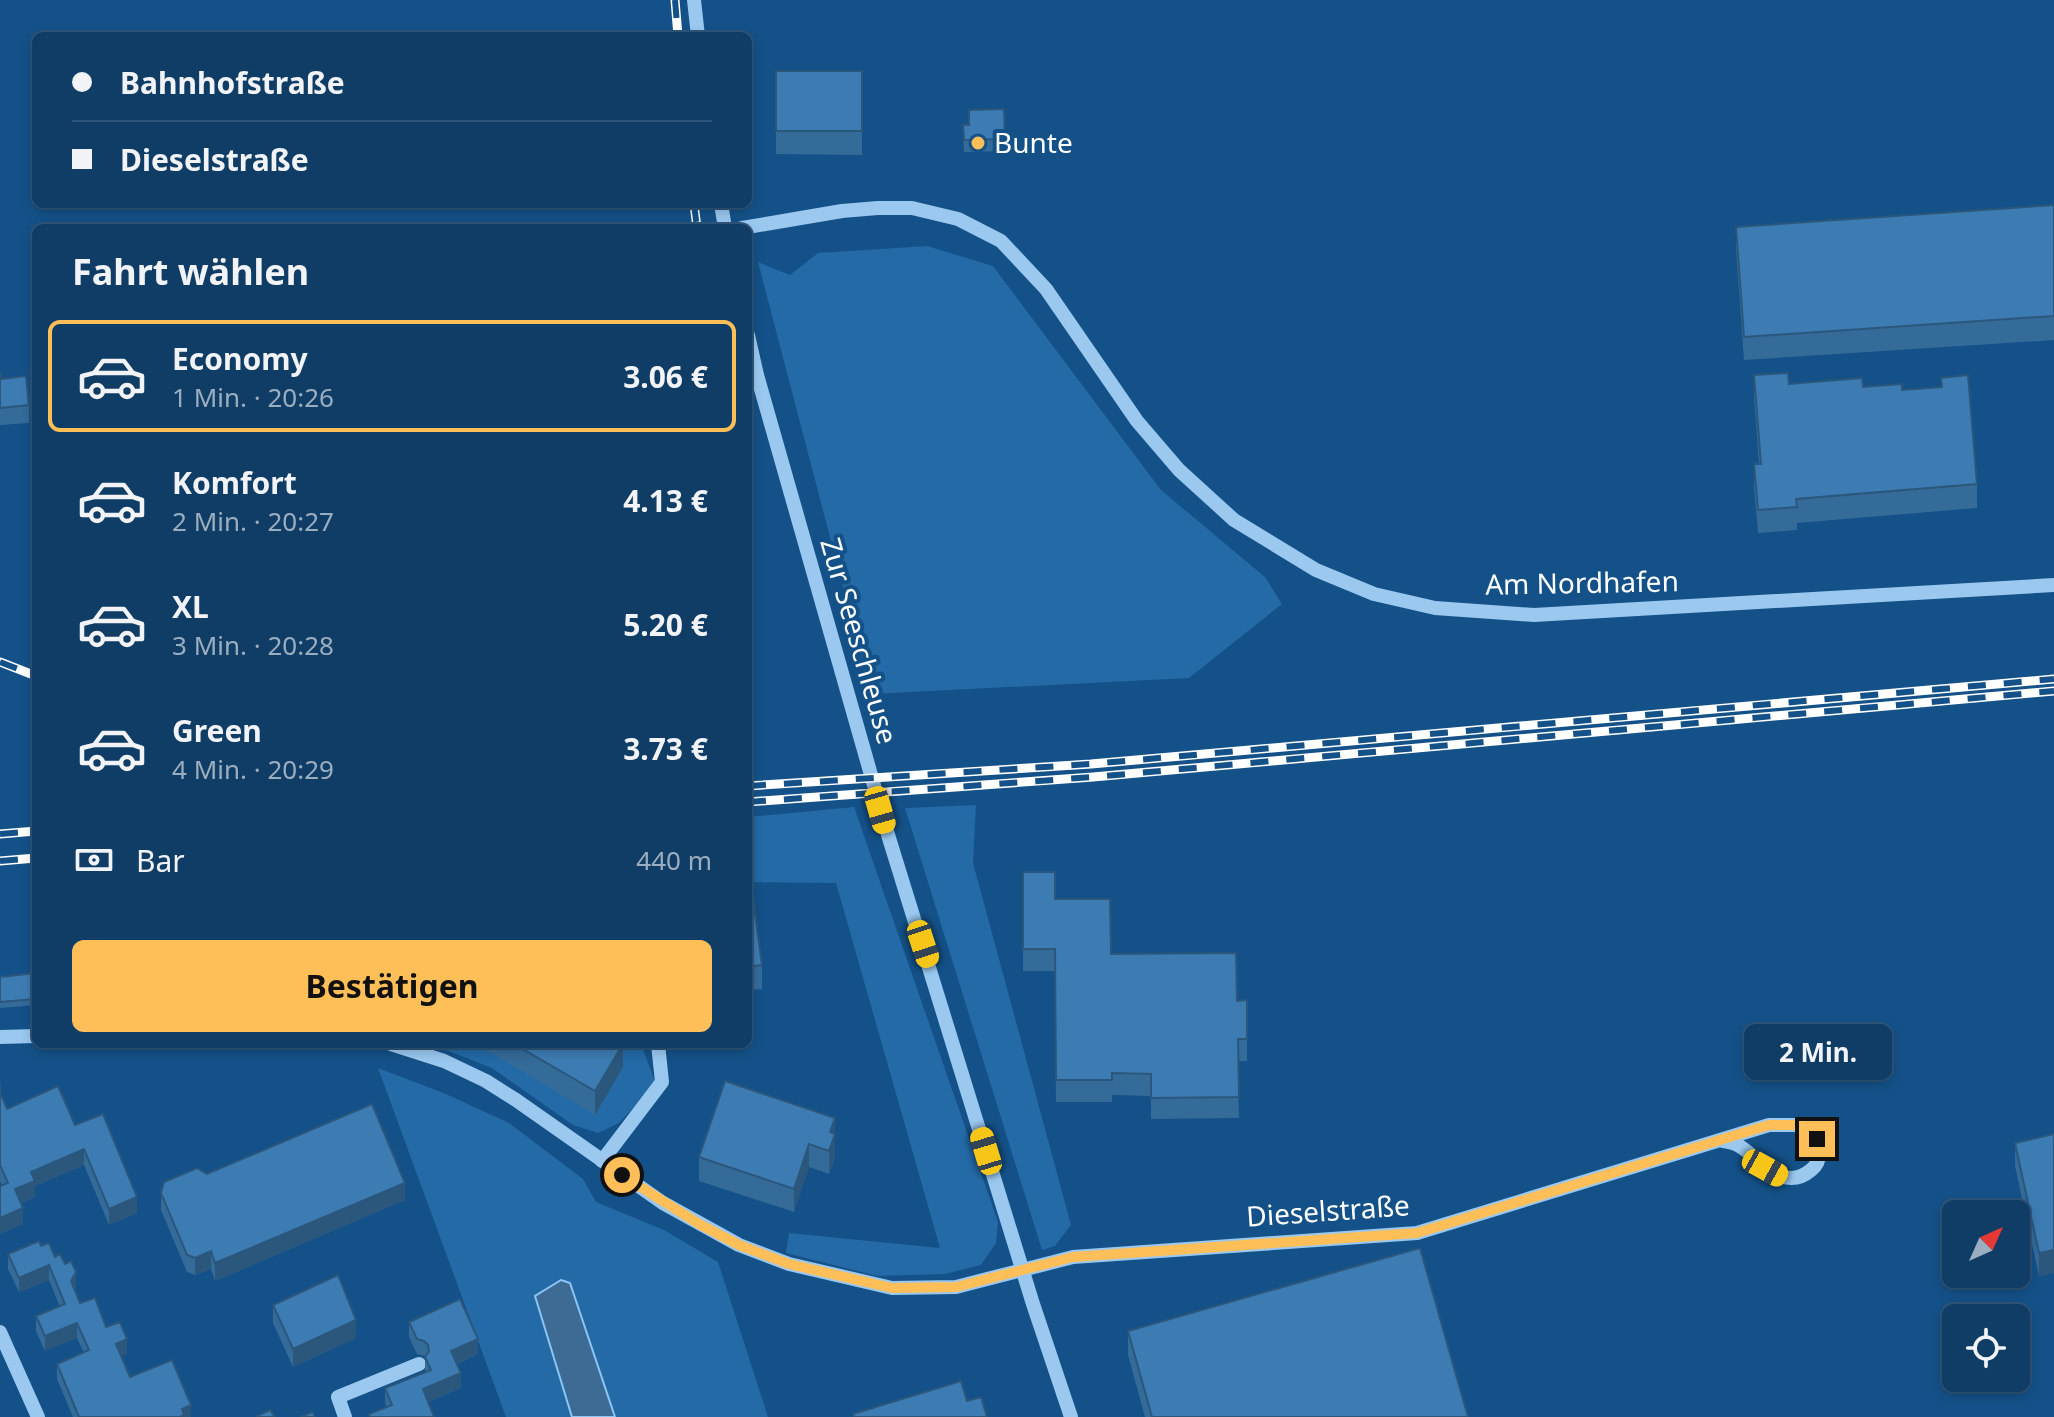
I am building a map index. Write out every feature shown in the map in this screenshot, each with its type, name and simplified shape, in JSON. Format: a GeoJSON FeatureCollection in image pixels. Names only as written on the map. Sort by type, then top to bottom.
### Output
{"type":"FeatureCollection","features":[{"type":"Feature","properties":{"kind":"street"},"geometry":{"type":"LineString","coordinates":[[694,0],[698,32]]}},
{"type":"Feature","properties":{"kind":"street","name":"Am Nordhafen"},"geometry":{"type":"LineString","coordinates":[[752,226],[842,211],[912,208],[958,219],[1001,241],[1046,289],[1137,421],[1179,470],[1234,520],[1316,570],[1374,594],[1435,608],[1534,615],[2054,585]]}},
{"type":"Feature","properties":{"kind":"street","name":"Zur Seeschleuse"},"geometry":{"type":"LineString","coordinates":[[752,352],[889,838],[1071,1417]]}},
{"type":"Feature","properties":{"kind":"street"},"geometry":{"type":"LineString","coordinates":[[0,1037],[32,1036]]}},
{"type":"Feature","properties":{"kind":"street","name":"Dieselstraße"},"geometry":{"type":"LineString","coordinates":[[403,1048],[444,1061],[486,1081],[663,1203],[739,1245],[789,1264],[892,1288],[956,1287],[1073,1257],[1417,1233],[1769,1125],[1806,1125],[1817,1139],[1819,1156],[1816,1165],[1806,1175],[1781,1177],[1765,1168],[1739,1145],[1723,1141]]}},
{"type":"Feature","properties":{"kind":"street"},"geometry":{"type":"LineString","coordinates":[[602,1161],[662,1082],[658,1048]]}},
{"type":"Feature","properties":{"kind":"street"},"geometry":{"type":"LineString","coordinates":[[0,1332],[38,1417]]}},
{"type":"Feature","properties":{"kind":"street"},"geometry":{"type":"LineString","coordinates":[[345,1417],[338,1397],[419,1364]]}},
{"type":"Feature","properties":{"kind":"shaded area"},"geometry":{"type":"Polygon","coordinates":[[[927,246],[993,266],[1161,490],[1265,577],[1282,604],[1189,678],[871,694],[758,262],[790,275],[818,253],[927,246]]]}},
{"type":"Feature","properties":{"kind":"shaded area"},"geometry":{"type":"Polygon","coordinates":[[[976,805],[973,863],[1071,1225],[1055,1246],[1042,1250],[905,808],[976,805]]]}},
{"type":"Feature","properties":{"kind":"shaded area"},"geometry":{"type":"Polygon","coordinates":[[[854,807],[998,1222],[996,1243],[981,1265],[945,1274],[877,1276],[786,1253],[789,1233],[940,1248],[836,883],[752,882],[752,817],[854,807]]]}},
{"type":"Feature","properties":{"kind":"shaded area"},"geometry":{"type":"Polygon","coordinates":[[[441,1048],[642,1048],[656,1084],[619,1123],[598,1133],[573,1125],[492,1068],[441,1048]]]}},
{"type":"Feature","properties":{"kind":"shaded area"},"geometry":{"type":"Polygon","coordinates":[[[378,1068],[509,1123],[583,1179],[596,1202],[664,1230],[718,1262],[768,1417],[615,1417],[570,1283],[535,1296],[572,1417],[506,1417],[378,1068]]]}},
{"type":"Feature","properties":{"kind":"shaded area"},"geometry":{"type":"Polygon","coordinates":[[[561,1280],[570,1283],[615,1417],[572,1417],[535,1296],[561,1280]]]}},
{"type":"Feature","properties":{"kind":"building"},"geometry":{"type":"Polygon","coordinates":[[[776,71],[862,71],[862,131],[776,131],[776,71]]]}},
{"type":"Feature","properties":{"kind":"building"},"geometry":{"type":"Polygon","coordinates":[[[1004,109],[1005,139],[964,140],[963,125],[969,125],[969,110],[1004,109]]]}},
{"type":"Feature","properties":{"kind":"building"},"geometry":{"type":"Polygon","coordinates":[[[2054,205],[2054,316],[1744,337],[1736,227],[2054,205]]]}},
{"type":"Feature","properties":{"kind":"building"},"geometry":{"type":"Polygon","coordinates":[[[1788,373],[1789,384],[1862,378],[1863,387],[1902,384],[1902,390],[1942,387],[1941,378],[1968,375],[1977,484],[1796,499],[1797,507],[1758,510],[1754,464],[1761,464],[1754,375],[1788,373]]]}},
{"type":"Feature","properties":{"kind":"building"},"geometry":{"type":"Polygon","coordinates":[[[0,374],[1,379],[26,376],[29,405],[0,408],[0,374]]]}},
{"type":"Feature","properties":{"kind":"building"},"geometry":{"type":"Polygon","coordinates":[[[1023,872],[1055,872],[1055,899],[1110,899],[1111,954],[1236,953],[1237,1001],[1247,1000],[1247,1039],[1238,1039],[1239,1097],[1151,1098],[1151,1074],[1112,1073],[1112,1080],[1056,1080],[1055,949],[1023,949],[1023,872]]]}},
{"type":"Feature","properties":{"kind":"building"},"geometry":{"type":"Polygon","coordinates":[[[752,891],[762,965],[752,966],[752,891]]]}},
{"type":"Feature","properties":{"kind":"building"},"geometry":{"type":"Polygon","coordinates":[[[32,973],[32,999],[0,1002],[0,977],[32,973]]]}},
{"type":"Feature","properties":{"kind":"building"},"geometry":{"type":"Polygon","coordinates":[[[521,1048],[621,1048],[595,1091],[521,1048]]]}},
{"type":"Feature","properties":{"kind":"building"},"geometry":{"type":"Polygon","coordinates":[[[725,1081],[835,1118],[830,1132],[835,1134],[829,1151],[809,1144],[794,1189],[699,1157],[725,1081]]]}},
{"type":"Feature","properties":{"kind":"building"},"geometry":{"type":"Polygon","coordinates":[[[58,1086],[75,1125],[103,1114],[137,1197],[109,1209],[84,1149],[31,1172],[35,1181],[15,1189],[23,1208],[0,1218],[0,1186],[8,1183],[0,1165],[0,1092],[7,1109],[58,1086]]]}},
{"type":"Feature","properties":{"kind":"building"},"geometry":{"type":"Polygon","coordinates":[[[372,1104],[405,1183],[215,1263],[211,1251],[195,1258],[187,1255],[161,1193],[164,1182],[197,1168],[207,1174],[372,1104]]]}},
{"type":"Feature","properties":{"kind":"building"},"geometry":{"type":"Polygon","coordinates":[[[2054,1134],[2054,1250],[2039,1253],[2030,1200],[2027,1200],[2015,1143],[2054,1134]]]}},
{"type":"Feature","properties":{"kind":"building"},"geometry":{"type":"Polygon","coordinates":[[[39,1241],[41,1246],[49,1243],[55,1257],[60,1254],[65,1264],[71,1261],[76,1272],[71,1281],[80,1303],[95,1298],[106,1327],[120,1322],[127,1339],[116,1344],[130,1377],[172,1360],[191,1405],[182,1409],[184,1415],[79,1417],[57,1364],[89,1350],[77,1323],[45,1336],[36,1316],[65,1304],[49,1265],[19,1278],[8,1254],[39,1241]]]}},
{"type":"Feature","properties":{"kind":"building"},"geometry":{"type":"Polygon","coordinates":[[[1420,1248],[1468,1417],[1152,1417],[1128,1331],[1420,1248]]]}},
{"type":"Feature","properties":{"kind":"building"},"geometry":{"type":"Polygon","coordinates":[[[338,1275],[356,1320],[293,1349],[273,1305],[338,1275]]]}},
{"type":"Feature","properties":{"kind":"building"},"geometry":{"type":"Polygon","coordinates":[[[460,1299],[478,1339],[451,1351],[461,1373],[423,1389],[434,1417],[370,1417],[369,1414],[392,1405],[385,1388],[431,1370],[425,1357],[429,1351],[428,1345],[417,1339],[409,1322],[460,1299]]]}},
{"type":"Feature","properties":{"kind":"building"},"geometry":{"type":"Polygon","coordinates":[[[961,1381],[967,1401],[981,1397],[987,1417],[854,1417],[853,1414],[961,1381]]]}},
{"type":"Feature","properties":{"kind":"building"},"geometry":{"type":"Polygon","coordinates":[[[270,1410],[275,1417],[257,1416],[270,1410]]]}},
{"type":"Feature","properties":{"kind":"railway"},"geometry":{"type":"LineString","coordinates":[[675,0],[678,32]]}},
{"type":"Feature","properties":{"kind":"railway"},"geometry":{"type":"LineString","coordinates":[[694,208],[696,224]]}},
{"type":"Feature","properties":{"kind":"railway"},"geometry":{"type":"LineString","coordinates":[[0,662],[32,674]]}},
{"type":"Feature","properties":{"kind":"railway"},"geometry":{"type":"LineString","coordinates":[[752,786],[1091,764],[2054,679]]}},
{"type":"Feature","properties":{"kind":"railway"},"geometry":{"type":"LineString","coordinates":[[752,802],[1093,777],[2054,691]]}},
{"type":"Feature","properties":{"kind":"railway"},"geometry":{"type":"LineString","coordinates":[[0,834],[32,831]]}},
{"type":"Feature","properties":{"kind":"railway"},"geometry":{"type":"LineString","coordinates":[[0,861],[32,858]]}},
{"type":"Feature","properties":{"kind":"place","name":"Bunte"},"geometry":{"type":"Point","coordinates":[978,143]}},
{"type":"Feature","properties":{"kind":"route"},"geometry":{"type":"LineString","coordinates":[[622,1175],[699,1224],[739,1245],[789,1264],[892,1288],[956,1287],[1073,1257],[1417,1233],[1769,1125],[1806,1125],[1817,1139]]}}]}
